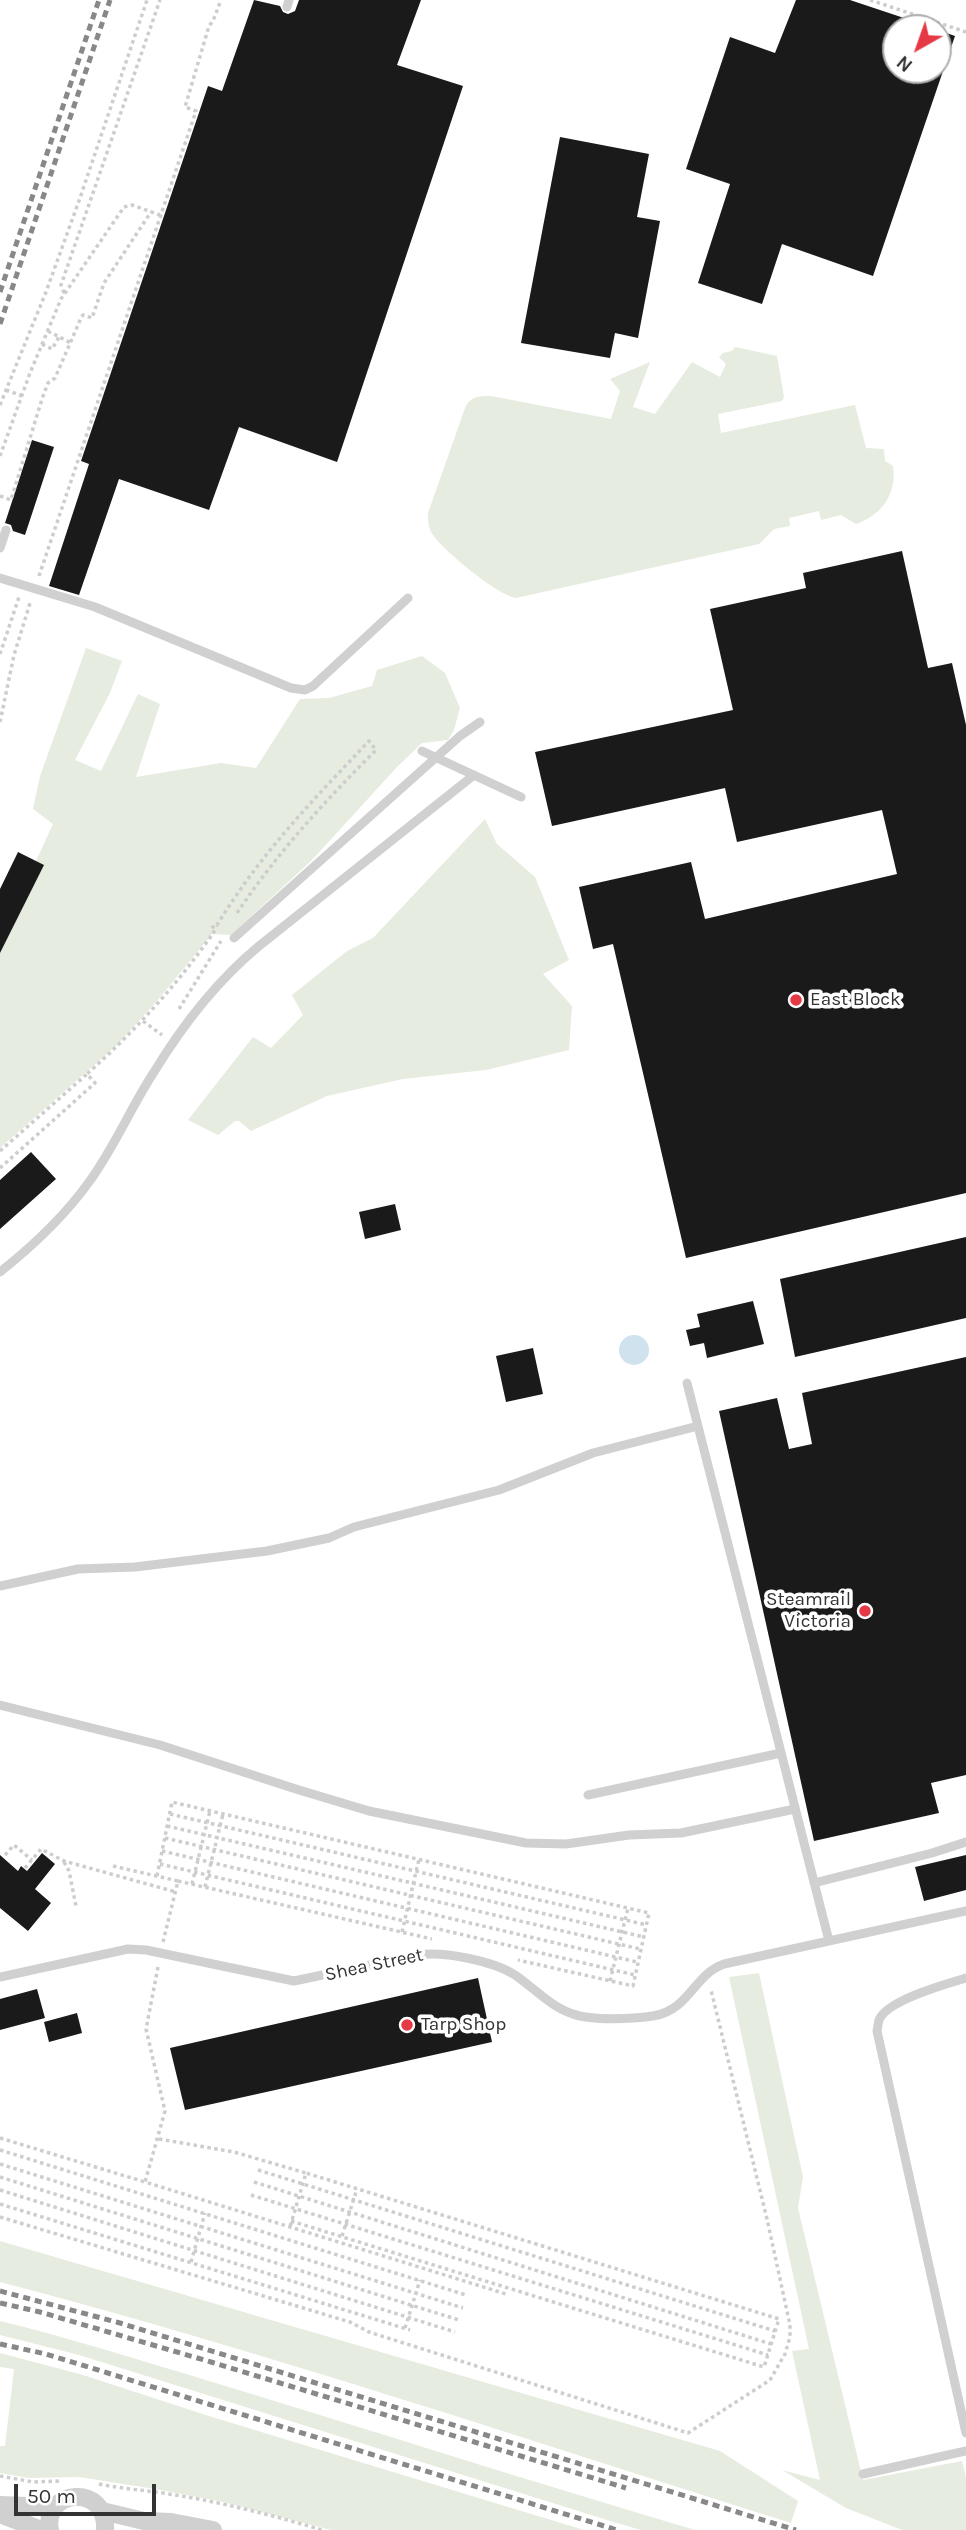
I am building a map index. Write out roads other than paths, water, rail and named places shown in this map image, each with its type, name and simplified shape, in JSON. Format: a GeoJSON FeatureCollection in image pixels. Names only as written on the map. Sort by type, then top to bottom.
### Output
{"type":"FeatureCollection","features":[{"type":"Feature","properties":{"kind":"street"},"geometry":{"type":"LineString","coordinates":[[50,2530],[50,2515],[55,2507],[62,2500],[80,2496],[89,2498],[102,2511],[144,2521],[171,2522],[213,2530]]}},
{"type":"Feature","properties":{"kind":"street"},"geometry":{"type":"LineString","coordinates":[[0,2505],[55,2507]]}},
{"type":"Feature","properties":{"kind":"street"},"geometry":{"type":"LineString","coordinates":[[102,2511],[104,2530]]}},
{"type":"Feature","properties":{"kind":"street"},"geometry":{"type":"LineString","coordinates":[[0,2514],[41,2530]]}},
{"type":"Feature","properties":{"kind":"street"},"geometry":{"type":"LineString","coordinates":[[121,2530],[144,2521]]}},
{"type":"Feature","properties":{"kind":"lane"},"geometry":{"type":"LineString","coordinates":[[0,548],[6,530]]}},
{"type":"Feature","properties":{"kind":"lane"},"geometry":{"type":"LineString","coordinates":[[0,578],[96,607],[301,690],[313,686],[408,597]]}},
{"type":"Feature","properties":{"kind":"lane"},"geometry":{"type":"LineString","coordinates":[[234,938],[460,736],[481,722]]}},
{"type":"Feature","properties":{"kind":"lane"},"geometry":{"type":"LineString","coordinates":[[422,751],[521,797]]}},
{"type":"Feature","properties":{"kind":"lane"},"geometry":{"type":"LineString","coordinates":[[0,1272],[40,1239],[73,1204],[92,1179],[170,1047],[228,974],[259,946],[474,775]]}},
{"type":"Feature","properties":{"kind":"lane"},"geometry":{"type":"LineString","coordinates":[[687,1383],[829,1941],[966,1911]]}},
{"type":"Feature","properties":{"kind":"lane"},"geometry":{"type":"LineString","coordinates":[[0,1586],[78,1569],[135,1567],[267,1551],[329,1538],[354,1527],[499,1490],[593,1453],[698,1426]]}},
{"type":"Feature","properties":{"kind":"lane"},"geometry":{"type":"LineString","coordinates":[[0,1705],[160,1745],[369,1811],[526,1843],[566,1844],[629,1835],[681,1833],[795,1809]]}},
{"type":"Feature","properties":{"kind":"lane"},"geometry":{"type":"LineString","coordinates":[[588,1795],[781,1753]]}},
{"type":"Feature","properties":{"kind":"lane"},"geometry":{"type":"LineString","coordinates":[[814,1883],[966,1842]]}},
{"type":"Feature","properties":{"kind":"lane","name":"Shea Street"},"geometry":{"type":"LineString","coordinates":[[0,1977],[113,1951],[138,1949],[293,1981],[436,1953],[504,1969],[572,2014],[593,2017],[655,2016],[682,2003],[703,1977],[715,1968],[829,1941]]}},
{"type":"Feature","properties":{"kind":"lane"},"geometry":{"type":"LineString","coordinates":[[966,1979],[937,1986],[890,2007],[880,2018],[877,2031],[966,2433]]}},
{"type":"Feature","properties":{"kind":"lane"},"geometry":{"type":"LineString","coordinates":[[863,2474],[966,2451]]}},
{"type":"Feature","properties":{"kind":"water"},"geometry":{"type":"Polygon","coordinates":[[[634,1335],[640,1336],[648,1344],[648,1356],[640,1364],[634,1365],[628,1364],[620,1356],[619,1350],[620,1344],[628,1336],[634,1335]]]}},
{"type":"Feature","properties":{"kind":"railway"},"geometry":{"type":"LineString","coordinates":[[0,292],[99,0]]}},
{"type":"Feature","properties":{"kind":"railway"},"geometry":{"type":"LineString","coordinates":[[0,324],[110,0]]}},
{"type":"Feature","properties":{"kind":"railway"},"geometry":{"type":"LineString","coordinates":[[0,2291],[120,2323],[796,2530]]}},
{"type":"Feature","properties":{"kind":"railway"},"geometry":{"type":"LineString","coordinates":[[0,2303],[40,2312],[211,2362],[626,2488]]}},
{"type":"Feature","properties":{"kind":"railway"},"geometry":{"type":"LineString","coordinates":[[0,2344],[46,2354],[617,2530]]}},
{"type":"Feature","properties":{"kind":"place","name":"East Block"},"geometry":{"type":"Point","coordinates":[796,1000]}},
{"type":"Feature","properties":{"kind":"place","name":"Steamrail Victoria"},"geometry":{"type":"Point","coordinates":[865,1611]}},
{"type":"Feature","properties":{"kind":"place","name":"Tarp Shop"},"geometry":{"type":"Point","coordinates":[407,2025]}}]}
